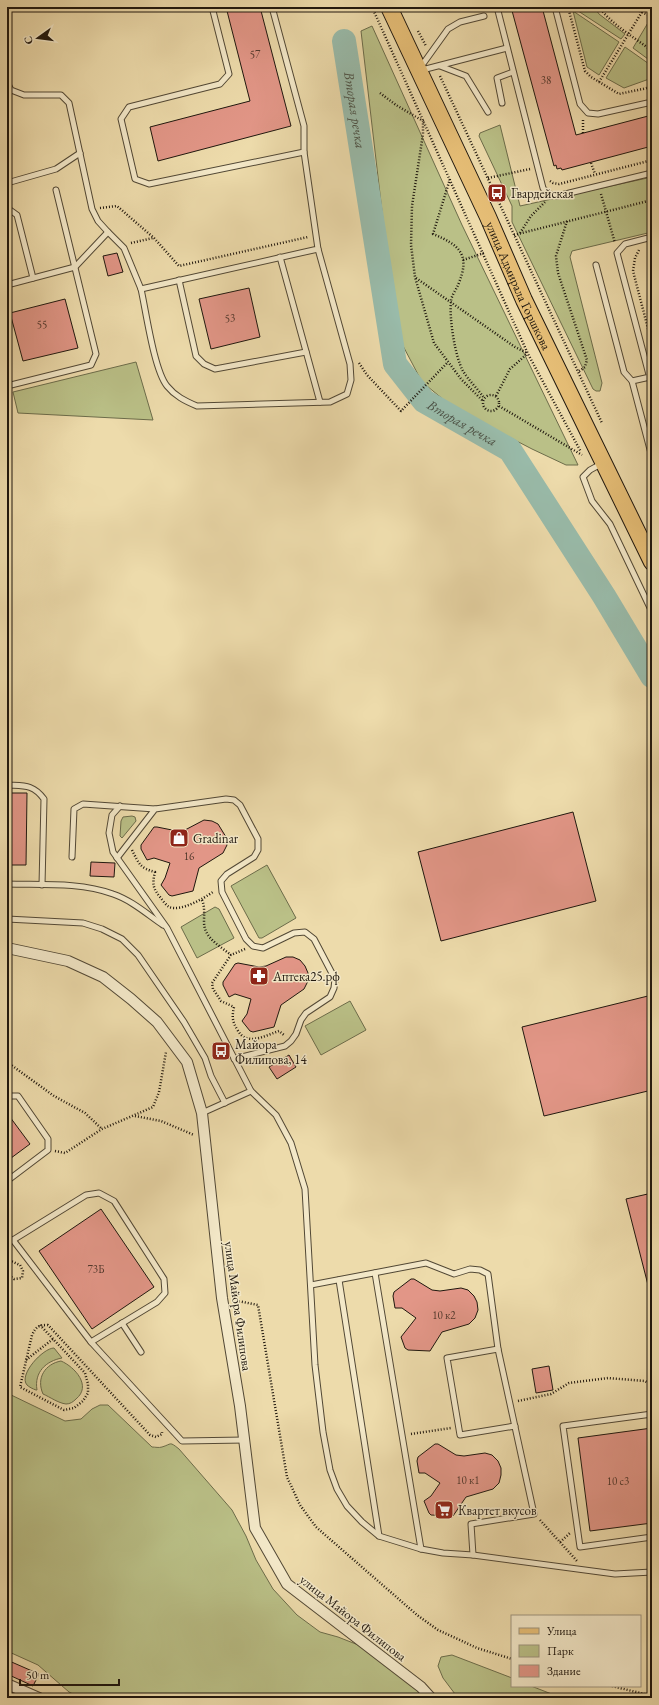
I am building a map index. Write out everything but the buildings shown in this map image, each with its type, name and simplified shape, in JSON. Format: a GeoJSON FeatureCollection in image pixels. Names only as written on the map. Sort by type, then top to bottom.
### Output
{"type":"FeatureCollection","features":[{"type":"Feature","properties":{"kind":"main road","name":"улица Адмирала Горшкова"},"geometry":{"type":"LineString","coordinates":[[389,7],[488,217],[524,300],[650,553]]}},
{"type":"Feature","properties":{"kind":"street","name":"улица Майора Филипова"},"geometry":{"type":"LineString","coordinates":[[7,948],[68,961],[103,977],[157,1022],[187,1062],[202,1113],[222,1298],[245,1440],[255,1528],[287,1584],[421,1687],[431,1698]]}},
{"type":"Feature","properties":{"kind":"street"},"geometry":{"type":"LineString","coordinates":[[7,1684],[40,1698]]}},
{"type":"Feature","properties":{"kind":"lane"},"geometry":{"type":"LineString","coordinates":[[212,7],[229,74],[220,84],[129,107],[121,119],[135,179],[149,184],[304,152]]}},
{"type":"Feature","properties":{"kind":"lane"},"geometry":{"type":"LineString","coordinates":[[7,82],[11,90],[24,95],[60,95],[69,102],[92,209],[98,221],[124,248],[141,289],[157,363],[166,385],[180,399],[197,406],[330,402],[347,394],[351,380],[350,364],[315,236],[304,152],[304,126],[272,7]]}},
{"type":"Feature","properties":{"kind":"lane"},"geometry":{"type":"LineString","coordinates":[[497,7],[543,188],[547,193],[556,196],[652,173]]}},
{"type":"Feature","properties":{"kind":"lane"},"geometry":{"type":"LineString","coordinates":[[555,7],[580,104],[588,113],[598,114],[652,102]]}},
{"type":"Feature","properties":{"kind":"lane"},"geometry":{"type":"LineString","coordinates":[[419,71],[448,29],[454,25],[484,16]]}},
{"type":"Feature","properties":{"kind":"lane"},"geometry":{"type":"LineString","coordinates":[[419,71],[507,48]]}},
{"type":"Feature","properties":{"kind":"lane"},"geometry":{"type":"LineString","coordinates":[[438,66],[466,76],[488,112]]}},
{"type":"Feature","properties":{"kind":"lane"},"geometry":{"type":"LineString","coordinates":[[502,103],[497,78],[513,72]]}},
{"type":"Feature","properties":{"kind":"lane"},"geometry":{"type":"LineString","coordinates":[[7,183],[56,169],[80,153]]}},
{"type":"Feature","properties":{"kind":"lane"},"geometry":{"type":"LineString","coordinates":[[7,386],[91,365],[96,354],[56,190]]}},
{"type":"Feature","properties":{"kind":"lane"},"geometry":{"type":"LineString","coordinates":[[7,211],[10,210],[17,215],[33,278]]}},
{"type":"Feature","properties":{"kind":"lane"},"geometry":{"type":"LineString","coordinates":[[7,285],[75,267],[108,232]]}},
{"type":"Feature","properties":{"kind":"lane"},"geometry":{"type":"LineString","coordinates":[[652,237],[625,244],[617,254],[652,386]]}},
{"type":"Feature","properties":{"kind":"lane"},"geometry":{"type":"LineString","coordinates":[[141,289],[318,249]]}},
{"type":"Feature","properties":{"kind":"lane"},"geometry":{"type":"LineString","coordinates":[[280,257],[320,402]]}},
{"type":"Feature","properties":{"kind":"lane"},"geometry":{"type":"LineString","coordinates":[[596,265],[622,366],[632,382],[652,457]]}},
{"type":"Feature","properties":{"kind":"lane"},"geometry":{"type":"LineString","coordinates":[[179,280],[196,356],[204,364],[215,369],[306,352]]}},
{"type":"Feature","properties":{"kind":"lane"},"geometry":{"type":"LineString","coordinates":[[632,382],[650,377]]}},
{"type":"Feature","properties":{"kind":"lane"},"geometry":{"type":"LineString","coordinates":[[604,463],[590,470],[583,477],[592,501],[610,524],[652,612]]}},
{"type":"Feature","properties":{"kind":"lane"},"geometry":{"type":"LineString","coordinates":[[7,785],[31,786],[39,792],[44,799],[42,885]]}},
{"type":"Feature","properties":{"kind":"lane"},"geometry":{"type":"LineString","coordinates":[[72,857],[74,809],[83,804],[155,809],[226,798],[234,800],[240,805],[258,839],[258,850],[254,857],[228,874],[221,881],[222,892],[246,939],[253,946],[263,948],[294,933],[304,932],[314,939],[335,979],[334,988],[330,997],[306,1013],[301,1020],[296,1034],[291,1042],[284,1046],[234,1059]]}},
{"type":"Feature","properties":{"kind":"lane"},"geometry":{"type":"LineString","coordinates":[[120,806],[112,815],[109,833],[113,852],[166,928],[251,1091],[276,1115],[291,1143],[305,1189],[316,1366],[323,1432],[330,1470],[337,1489],[347,1506],[362,1522],[380,1536],[421,1549],[443,1553],[473,1554],[615,1574],[652,1572]]}},
{"type":"Feature","properties":{"kind":"lane"},"geometry":{"type":"LineString","coordinates":[[117,858],[155,809]]}},
{"type":"Feature","properties":{"kind":"lane"},"geometry":{"type":"LineString","coordinates":[[7,884],[88,888],[114,894],[139,907],[166,928]]}},
{"type":"Feature","properties":{"kind":"lane"},"geometry":{"type":"LineString","coordinates":[[7,919],[83,923],[102,928],[122,939],[138,955],[184,1022],[206,1058],[211,1076],[225,1103]]}},
{"type":"Feature","properties":{"kind":"lane"},"geometry":{"type":"LineString","coordinates":[[202,1113],[251,1091]]}},
{"type":"Feature","properties":{"kind":"lane"},"geometry":{"type":"LineString","coordinates":[[7,1096],[18,1096],[48,1139],[48,1150],[7,1181]]}},
{"type":"Feature","properties":{"kind":"lane"},"geometry":{"type":"LineString","coordinates":[[7,1243],[86,1195],[99,1193],[114,1201],[164,1279],[165,1293],[157,1302],[91,1342]]}},
{"type":"Feature","properties":{"kind":"lane"},"geometry":{"type":"LineString","coordinates":[[13,1240],[91,1342],[182,1441],[245,1440]]}},
{"type":"Feature","properties":{"kind":"lane"},"geometry":{"type":"LineString","coordinates":[[311,1285],[426,1263],[454,1274],[470,1269],[480,1270],[488,1274],[498,1349],[534,1514],[471,1524],[473,1554]]}},
{"type":"Feature","properties":{"kind":"lane"},"geometry":{"type":"LineString","coordinates":[[376,1273],[421,1549]]}},
{"type":"Feature","properties":{"kind":"lane"},"geometry":{"type":"LineString","coordinates":[[339,1280],[380,1536]]}},
{"type":"Feature","properties":{"kind":"lane"},"geometry":{"type":"LineString","coordinates":[[122,1323],[141,1352]]}},
{"type":"Feature","properties":{"kind":"lane"},"geometry":{"type":"LineString","coordinates":[[498,1349],[447,1358],[458,1426],[460,1435],[514,1426]]}},
{"type":"Feature","properties":{"kind":"lane"},"geometry":{"type":"LineString","coordinates":[[652,1414],[563,1426],[580,1547],[652,1537]]}},
{"type":"Feature","properties":{"kind":"path"},"geometry":{"type":"LineString","coordinates":[[568,7],[583,67],[587,74],[619,94],[652,88]]}},
{"type":"Feature","properties":{"kind":"path"},"geometry":{"type":"LineString","coordinates":[[599,7],[604,14],[652,51]]}},
{"type":"Feature","properties":{"kind":"path"},"geometry":{"type":"LineString","coordinates":[[632,7],[652,18]]}},
{"type":"Feature","properties":{"kind":"path"},"geometry":{"type":"LineString","coordinates":[[599,82],[645,7]]}},
{"type":"Feature","properties":{"kind":"path"},"geometry":{"type":"LineString","coordinates":[[416,27],[430,54]]}},
{"type":"Feature","properties":{"kind":"path"},"geometry":{"type":"LineString","coordinates":[[438,66],[514,235],[605,430]]}},
{"type":"Feature","properties":{"kind":"path"},"geometry":{"type":"LineString","coordinates":[[380,93],[423,122],[424,134],[412,206],[411,245],[415,278],[434,343],[461,379],[484,399]]}},
{"type":"Feature","properties":{"kind":"path"},"geometry":{"type":"LineString","coordinates":[[583,133],[584,119],[588,113]]}},
{"type":"Feature","properties":{"kind":"path"},"geometry":{"type":"LineString","coordinates":[[547,177],[553,183],[559,184],[652,160]]}},
{"type":"Feature","properties":{"kind":"path"},"geometry":{"type":"LineString","coordinates":[[591,163],[595,174]]}},
{"type":"Feature","properties":{"kind":"path"},"geometry":{"type":"LineString","coordinates":[[488,178],[538,167]]}},
{"type":"Feature","properties":{"kind":"path"},"geometry":{"type":"LineString","coordinates":[[450,179],[433,234],[453,243],[458,248],[463,260],[464,271],[451,301],[453,340],[463,371],[484,399]]}},
{"type":"Feature","properties":{"kind":"path"},"geometry":{"type":"LineString","coordinates":[[520,233],[531,216],[546,202],[550,194]]}},
{"type":"Feature","properties":{"kind":"path"},"geometry":{"type":"LineString","coordinates":[[602,200],[617,254]]}},
{"type":"Feature","properties":{"kind":"path"},"geometry":{"type":"LineString","coordinates":[[514,235],[652,200]]}},
{"type":"Feature","properties":{"kind":"path"},"geometry":{"type":"LineString","coordinates":[[92,209],[117,206],[154,238],[179,266],[315,236]]}},
{"type":"Feature","properties":{"kind":"path"},"geometry":{"type":"LineString","coordinates":[[567,221],[556,256],[556,262],[558,273],[588,360],[585,367],[578,372]]}},
{"type":"Feature","properties":{"kind":"path"},"geometry":{"type":"LineString","coordinates":[[121,245],[154,238]]}},
{"type":"Feature","properties":{"kind":"path"},"geometry":{"type":"LineString","coordinates":[[643,247],[639,250],[635,258],[633,271],[652,345]]}},
{"type":"Feature","properties":{"kind":"path"},"geometry":{"type":"LineString","coordinates":[[463,260],[484,253]]}},
{"type":"Feature","properties":{"kind":"path"},"geometry":{"type":"LineString","coordinates":[[415,278],[451,301],[515,348],[528,354],[510,369],[496,396]]}},
{"type":"Feature","properties":{"kind":"path"},"geometry":{"type":"LineString","coordinates":[[344,342],[353,352],[367,375],[401,410],[448,362]]}},
{"type":"Feature","properties":{"kind":"path"},"geometry":{"type":"LineString","coordinates":[[490,394],[496,396],[499,406],[495,410],[488,410],[483,405],[484,399],[490,394]]}},
{"type":"Feature","properties":{"kind":"path"},"geometry":{"type":"LineString","coordinates":[[499,406],[582,455]]}},
{"type":"Feature","properties":{"kind":"path"},"geometry":{"type":"LineString","coordinates":[[131,840],[131,849],[140,865],[144,869],[155,872],[153,882],[154,890],[168,906],[173,908],[182,907],[202,900],[213,892],[221,881]]}},
{"type":"Feature","properties":{"kind":"path"},"geometry":{"type":"LineString","coordinates":[[202,900],[205,907],[204,923],[206,933],[210,939],[232,956]]}},
{"type":"Feature","properties":{"kind":"path"},"geometry":{"type":"LineString","coordinates":[[253,946],[232,956],[212,983],[213,989],[221,1001],[234,1007],[233,1021],[240,1036],[246,1039],[260,1037],[279,1031],[284,1034],[285,1041],[278,1047]]}},
{"type":"Feature","properties":{"kind":"path"},"geometry":{"type":"LineString","coordinates":[[48,1150],[65,1153],[102,1129],[153,1107],[159,1092],[168,1037]]}},
{"type":"Feature","properties":{"kind":"path"},"geometry":{"type":"LineString","coordinates":[[7,1062],[54,1096],[85,1113],[102,1129]]}},
{"type":"Feature","properties":{"kind":"path"},"geometry":{"type":"LineString","coordinates":[[134,1116],[161,1121],[205,1140]]}},
{"type":"Feature","properties":{"kind":"path"},"geometry":{"type":"LineString","coordinates":[[7,1274],[14,1279],[22,1278],[23,1271],[20,1265],[8,1262]]}},
{"type":"Feature","properties":{"kind":"path"},"geometry":{"type":"LineString","coordinates":[[40,1325],[85,1373],[88,1384],[88,1393],[83,1401],[74,1408],[64,1410],[20,1386],[32,1335],[36,1328],[40,1325],[48,1325],[150,1434],[156,1436],[162,1434],[163,1429]]}},
{"type":"Feature","properties":{"kind":"path"},"geometry":{"type":"LineString","coordinates":[[26,1360],[53,1340]]}},
{"type":"Feature","properties":{"kind":"path"},"geometry":{"type":"LineString","coordinates":[[510,1402],[551,1394],[569,1383],[608,1378],[645,1381],[652,1385]]}},
{"type":"Feature","properties":{"kind":"path"},"geometry":{"type":"LineString","coordinates":[[402,1436],[458,1426]]}},
{"type":"Feature","properties":{"kind":"path"},"geometry":{"type":"LineString","coordinates":[[534,1514],[586,1570]]}},
{"type":"Feature","properties":{"kind":"path"},"geometry":{"type":"LineString","coordinates":[[616,1687],[652,1696]]}},
{"type":"Feature","properties":{"kind":"green space"},"geometry":{"type":"Polygon","coordinates":[[[572,7],[594,7],[599,14],[625,34],[621,39],[572,7]]]}},
{"type":"Feature","properties":{"kind":"green space"},"geometry":{"type":"Polygon","coordinates":[[[573,11],[619,42],[599,75],[587,67],[573,11]]]}},
{"type":"Feature","properties":{"kind":"green space"},"geometry":{"type":"Polygon","coordinates":[[[652,16],[652,62],[633,48],[652,16]]]}},
{"type":"Feature","properties":{"kind":"green space"},"geometry":{"type":"Polygon","coordinates":[[[372,26],[462,225],[578,465],[566,465],[532,449],[480,422],[444,400],[422,382],[402,344],[394,314],[361,31],[372,26]]]}},
{"type":"Feature","properties":{"kind":"green space"},"geometry":{"type":"Polygon","coordinates":[[[625,47],[652,66],[652,78],[624,88],[606,78],[625,47]]]}},
{"type":"Feature","properties":{"kind":"green space"},"geometry":{"type":"Polygon","coordinates":[[[500,125],[520,206],[652,177],[652,232],[572,251],[570,257],[602,383],[600,391],[593,389],[512,222],[512,206],[479,136],[480,133],[500,125]]]}},
{"type":"Feature","properties":{"kind":"green space"},"geometry":{"type":"Polygon","coordinates":[[[136,362],[153,420],[18,413],[13,392],[136,362]]]}},
{"type":"Feature","properties":{"kind":"green space"},"geometry":{"type":"Polygon","coordinates":[[[123,817],[135,817],[136,821],[122,838],[120,836],[121,821],[123,817]]]}},
{"type":"Feature","properties":{"kind":"green space"},"geometry":{"type":"Polygon","coordinates":[[[267,865],[296,918],[262,938],[259,938],[231,886],[267,865]]]}},
{"type":"Feature","properties":{"kind":"green space"},"geometry":{"type":"Polygon","coordinates":[[[215,907],[219,909],[234,938],[197,958],[181,927],[215,907]]]}},
{"type":"Feature","properties":{"kind":"green space"},"geometry":{"type":"Polygon","coordinates":[[[350,1001],[366,1030],[321,1055],[305,1026],[350,1001]]]}},
{"type":"Feature","properties":{"kind":"green space"},"geometry":{"type":"Polygon","coordinates":[[[54,1348],[62,1358],[56,1359],[42,1368],[37,1378],[37,1390],[35,1390],[27,1385],[25,1381],[26,1375],[38,1357],[49,1349],[54,1348]]]}},
{"type":"Feature","properties":{"kind":"green space"},"geometry":{"type":"Polygon","coordinates":[[[61,1361],[76,1372],[82,1383],[81,1394],[74,1401],[67,1404],[43,1394],[41,1388],[41,1377],[43,1373],[50,1365],[61,1361]]]}},
{"type":"Feature","properties":{"kind":"green space"},"geometry":{"type":"Polygon","coordinates":[[[7,1393],[65,1421],[81,1419],[92,1409],[100,1405],[108,1405],[152,1447],[161,1447],[170,1444],[176,1446],[232,1510],[246,1536],[256,1560],[273,1589],[297,1615],[320,1632],[366,1648],[431,1698],[81,1698],[69,1692],[38,1665],[7,1651],[7,1393]]]}},
{"type":"Feature","properties":{"kind":"green space"},"geometry":{"type":"Polygon","coordinates":[[[452,1655],[511,1678],[511,1687],[534,1687],[562,1698],[458,1698],[443,1678],[438,1666],[441,1657],[452,1655]]]}},
{"type":"Feature","properties":{"kind":"waterway","name":"Вторая речка"},"geometry":{"type":"LineString","coordinates":[[344,41],[395,364],[424,401],[510,450],[604,596],[652,676]]}},
{"type":"Feature","properties":{"kind":"place","name":"Гвардейская"},"geometry":{"type":"Point","coordinates":[497,193]}},
{"type":"Feature","properties":{"kind":"place","name":"Gradinar"},"geometry":{"type":"Point","coordinates":[179,838]}},
{"type":"Feature","properties":{"kind":"place","name":"Аптека25.рф"},"geometry":{"type":"Point","coordinates":[259,976]}},
{"type":"Feature","properties":{"kind":"place","name":"Майора Филипова, 14"},"geometry":{"type":"Point","coordinates":[221,1051]}},
{"type":"Feature","properties":{"kind":"place","name":"Квартет вкусов"},"geometry":{"type":"Point","coordinates":[444,1510]}}]}
